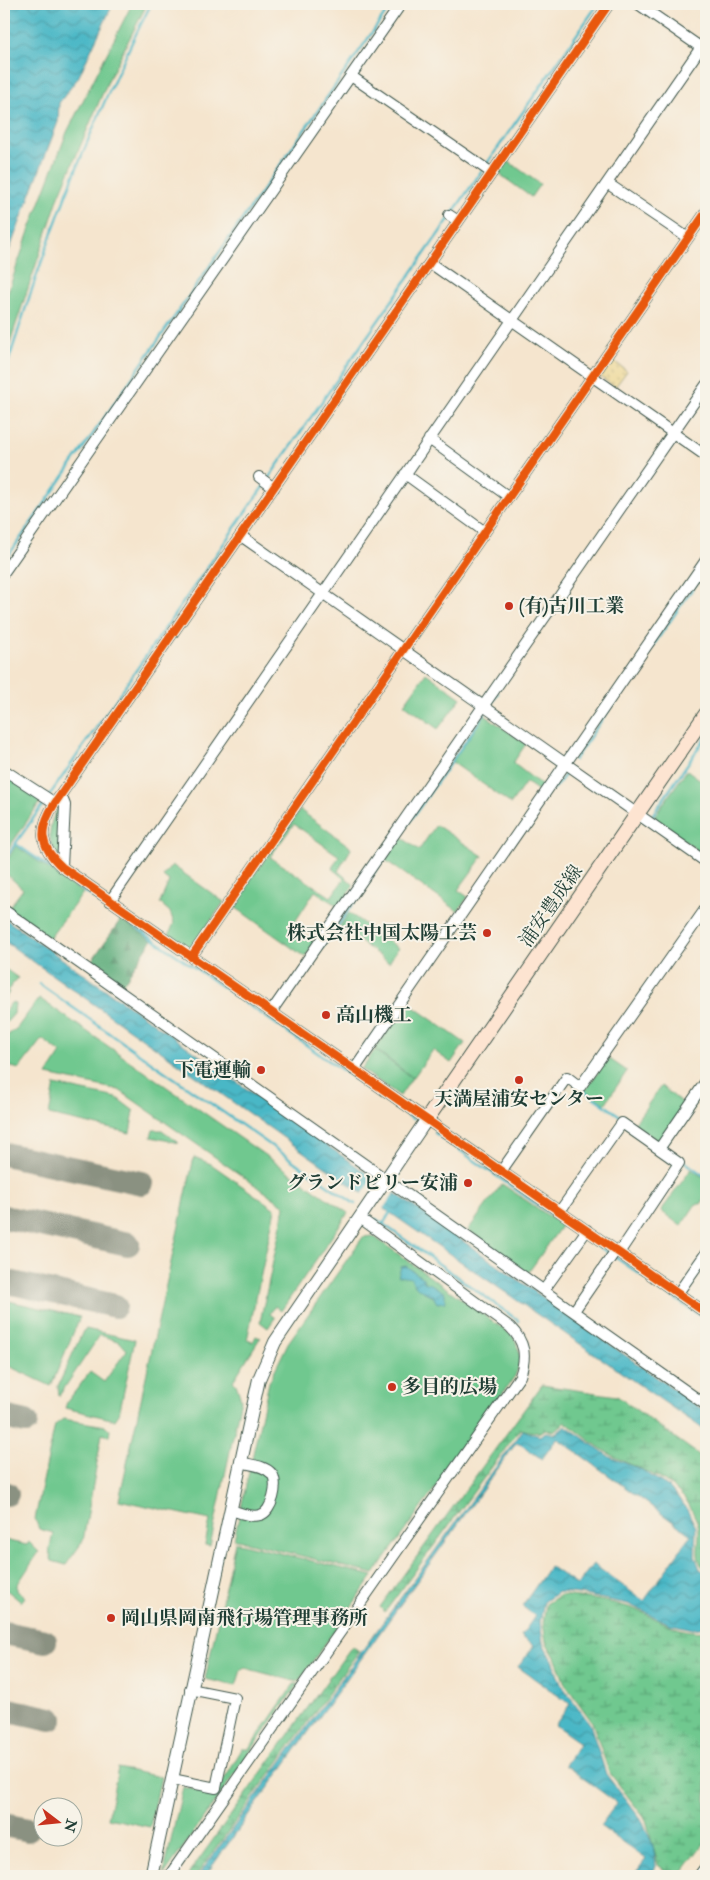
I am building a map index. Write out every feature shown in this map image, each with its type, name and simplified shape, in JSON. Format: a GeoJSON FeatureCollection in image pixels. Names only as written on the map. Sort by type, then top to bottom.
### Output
{"type":"FeatureCollection","features":[{"type":"Feature","properties":{"kind":"main road","name":"浦安豊成線"},"geometry":{"type":"LineString","coordinates":[[427,1119],[706,714]]}},
{"type":"Feature","properties":{"kind":"street"},"geometry":{"type":"LineString","coordinates":[[4,572],[401,4]]}},
{"type":"Feature","properties":{"kind":"street"},"geometry":{"type":"LineString","coordinates":[[609,4],[487,170],[454,218],[430,263],[266,483],[241,536],[53,799],[43,829],[44,842],[49,855],[62,867],[354,1070],[502,1170],[560,1211],[584,1234],[678,1293],[706,1313]]}},
{"type":"Feature","properties":{"kind":"street"},"geometry":{"type":"LineString","coordinates":[[110,901],[607,182],[704,46],[638,4]]}},
{"type":"Feature","properties":{"kind":"street"},"geometry":{"type":"LineString","coordinates":[[351,76],[487,170]]}},
{"type":"Feature","properties":{"kind":"street"},"geometry":{"type":"LineString","coordinates":[[607,182],[688,238]]}},
{"type":"Feature","properties":{"kind":"street"},"geometry":{"type":"LineString","coordinates":[[191,957],[706,212]]}},
{"type":"Feature","properties":{"kind":"street"},"geometry":{"type":"LineString","coordinates":[[430,263],[706,456]]}},
{"type":"Feature","properties":{"kind":"street"},"geometry":{"type":"LineString","coordinates":[[271,1012],[706,385]]}},
{"type":"Feature","properties":{"kind":"street"},"geometry":{"type":"LineString","coordinates":[[429,439],[509,498]]}},
{"type":"Feature","properties":{"kind":"street"},"geometry":{"type":"LineString","coordinates":[[405,474],[486,532]]}},
{"type":"Feature","properties":{"kind":"street"},"geometry":{"type":"LineString","coordinates":[[241,536],[706,862]]}},
{"type":"Feature","properties":{"kind":"street"},"geometry":{"type":"LineString","coordinates":[[354,1070],[706,560]]}},
{"type":"Feature","properties":{"kind":"street"},"geometry":{"type":"LineString","coordinates":[[4,770],[65,805],[62,867]]}},
{"type":"Feature","properties":{"kind":"street"},"geometry":{"type":"LineString","coordinates":[[502,1170],[567,1077],[580,1087],[706,908]]}},
{"type":"Feature","properties":{"kind":"street"},"geometry":{"type":"LineString","coordinates":[[4,910],[706,1405]]}},
{"type":"Feature","properties":{"kind":"street"},"geometry":{"type":"LineString","coordinates":[[659,1149],[706,1081]]}},
{"type":"Feature","properties":{"kind":"street"},"geometry":{"type":"LineString","coordinates":[[151,1876],[254,1395],[272,1348],[427,1119]]}},
{"type":"Feature","properties":{"kind":"street"},"geometry":{"type":"LineString","coordinates":[[560,1211],[622,1123],[679,1163],[574,1311]]}},
{"type":"Feature","properties":{"kind":"street"},"geometry":{"type":"LineString","coordinates":[[169,1876],[520,1376],[524,1362],[524,1347],[518,1335],[510,1327],[360,1218]]}},
{"type":"Feature","properties":{"kind":"street"},"geometry":{"type":"LineString","coordinates":[[544,1290],[584,1234]]}},
{"type":"Feature","properties":{"kind":"street"},"geometry":{"type":"LineString","coordinates":[[678,1293],[706,1253]]}},
{"type":"Feature","properties":{"kind":"street"},"geometry":{"type":"LineString","coordinates":[[230,1510],[256,1516],[264,1514],[270,1507],[275,1482],[272,1474],[266,1469],[240,1462]]}},
{"type":"Feature","properties":{"kind":"street"},"geometry":{"type":"LineString","coordinates":[[172,1779],[216,1788],[234,1708],[235,1698],[190,1689]]}},
{"type":"Feature","properties":{"kind":"street"},"geometry":{"type":"LineString","coordinates":[[700,1876],[706,1868]]}},
{"type":"Feature","properties":{"kind":"green space"},"geometry":{"type":"Polygon","coordinates":[[[132,4],[147,4],[108,81],[59,196],[4,360],[4,303],[28,234],[67,132],[132,4]]]}},
{"type":"Feature","properties":{"kind":"green space"},"geometry":{"type":"Polygon","coordinates":[[[508,161],[540,184],[531,197],[498,173],[508,161]]]}},
{"type":"Feature","properties":{"kind":"green space"},"geometry":{"type":"Polygon","coordinates":[[[426,673],[461,698],[438,729],[404,704],[426,673]]]}},
{"type":"Feature","properties":{"kind":"green space"},"geometry":{"type":"Polygon","coordinates":[[[485,715],[526,744],[513,763],[544,787],[540,792],[526,782],[511,804],[452,762],[485,715]]]}},
{"type":"Feature","properties":{"kind":"green space"},"geometry":{"type":"Polygon","coordinates":[[[687,770],[706,784],[706,857],[653,818],[687,770]]]}},
{"type":"Feature","properties":{"kind":"green space"},"geometry":{"type":"Polygon","coordinates":[[[4,774],[42,799],[4,855],[4,774]]]}},
{"type":"Feature","properties":{"kind":"green space"},"geometry":{"type":"Polygon","coordinates":[[[60,805],[61,858],[56,853],[50,839],[53,817],[60,805]]]}},
{"type":"Feature","properties":{"kind":"green space"},"geometry":{"type":"Polygon","coordinates":[[[300,810],[351,849],[338,871],[354,885],[339,907],[315,891],[293,925],[315,943],[305,957],[232,905],[300,810]],[[294,824],[270,857],[331,897],[344,879],[332,868],[339,856],[294,824]]]}},
{"type":"Feature","properties":{"kind":"green space"},"geometry":{"type":"Polygon","coordinates":[[[436,825],[483,856],[458,890],[468,897],[458,911],[385,860],[401,837],[419,850],[436,825]]]}},
{"type":"Feature","properties":{"kind":"green space"},"geometry":{"type":"Polygon","coordinates":[[[16,846],[83,893],[49,939],[8,909],[23,889],[4,872],[4,865],[16,846]]]}},
{"type":"Feature","properties":{"kind":"green space"},"geometry":{"type":"Polygon","coordinates":[[[172,865],[224,902],[190,950],[169,935],[174,923],[170,912],[160,903],[169,881],[163,876],[172,865]]]}},
{"type":"Feature","properties":{"kind":"green space"},"geometry":{"type":"Polygon","coordinates":[[[349,913],[398,948],[389,963],[340,926],[349,913]]]}},
{"type":"Feature","properties":{"kind":"green space"},"geometry":{"type":"Polygon","coordinates":[[[121,919],[152,940],[120,988],[88,966],[121,919]]]}},
{"type":"Feature","properties":{"kind":"green space"},"geometry":{"type":"Polygon","coordinates":[[[4,968],[18,978],[7,991],[9,992],[4,1001],[4,968]]]}},
{"type":"Feature","properties":{"kind":"green space"},"geometry":{"type":"Polygon","coordinates":[[[39,998],[348,1213],[281,1311],[275,1306],[270,1314],[275,1318],[268,1328],[260,1322],[285,1206],[119,1090],[47,1075],[61,1053],[42,1039],[19,1069],[4,1065],[4,1038],[17,1028],[39,998]]]}},
{"type":"Feature","properties":{"kind":"green space"},"geometry":{"type":"Polygon","coordinates":[[[12,1002],[15,1004],[14,1014],[4,1025],[4,1012],[12,1002]]]}},
{"type":"Feature","properties":{"kind":"green space"},"geometry":{"type":"Polygon","coordinates":[[[408,1003],[465,1043],[451,1063],[433,1050],[413,1078],[375,1049],[408,1003]]]}},
{"type":"Feature","properties":{"kind":"green space"},"geometry":{"type":"Polygon","coordinates":[[[375,1050],[412,1078],[400,1096],[361,1069],[375,1050]]]}},
{"type":"Feature","properties":{"kind":"green space"},"geometry":{"type":"Polygon","coordinates":[[[607,1060],[611,1060],[627,1071],[605,1104],[585,1090],[607,1060]]]}},
{"type":"Feature","properties":{"kind":"green space"},"geometry":{"type":"Polygon","coordinates":[[[55,1085],[117,1098],[134,1111],[130,1133],[49,1115],[55,1085]]]}},
{"type":"Feature","properties":{"kind":"green space"},"geometry":{"type":"Polygon","coordinates":[[[661,1086],[685,1105],[660,1143],[634,1124],[661,1086]]]}},
{"type":"Feature","properties":{"kind":"green space"},"geometry":{"type":"Polygon","coordinates":[[[153,1130],[162,1130],[179,1143],[151,1137],[153,1130]]]}},
{"type":"Feature","properties":{"kind":"green space"},"geometry":{"type":"Polygon","coordinates":[[[194,1157],[211,1164],[275,1209],[247,1340],[253,1342],[256,1336],[260,1338],[233,1381],[236,1384],[241,1399],[210,1546],[205,1545],[210,1520],[119,1500],[194,1157]]]}},
{"type":"Feature","properties":{"kind":"green space"},"geometry":{"type":"Polygon","coordinates":[[[691,1169],[706,1179],[706,1197],[701,1204],[696,1204],[681,1226],[661,1211],[691,1169]]]}},
{"type":"Feature","properties":{"kind":"green space"},"geometry":{"type":"Polygon","coordinates":[[[502,1184],[562,1225],[528,1273],[468,1230],[502,1184]]]}},
{"type":"Feature","properties":{"kind":"green space"},"geometry":{"type":"Polygon","coordinates":[[[373,1236],[512,1335],[520,1355],[515,1376],[374,1574],[234,1539],[269,1382],[288,1343],[363,1237],[373,1236]]]}},
{"type":"Feature","properties":{"kind":"green space"},"geometry":{"type":"Polygon","coordinates":[[[4,1300],[80,1317],[51,1386],[4,1364],[4,1300]]]}},
{"type":"Feature","properties":{"kind":"green space"},"geometry":{"type":"Polygon","coordinates":[[[86,1329],[135,1340],[119,1414],[115,1420],[65,1408],[67,1402],[90,1372],[104,1382],[127,1350],[120,1342],[100,1335],[59,1396],[58,1386],[83,1331],[86,1329]]]}},
{"type":"Feature","properties":{"kind":"green space"},"geometry":{"type":"Polygon","coordinates":[[[542,1385],[617,1396],[706,1460],[706,1570],[698,1555],[698,1524],[688,1503],[680,1494],[652,1474],[605,1451],[565,1422],[554,1432],[546,1429],[538,1433],[520,1429],[385,1612],[380,1607],[542,1385]]]}},
{"type":"Feature","properties":{"kind":"green space"},"geometry":{"type":"Polygon","coordinates":[[[63,1419],[106,1426],[110,1430],[109,1436],[102,1434],[83,1541],[66,1565],[52,1561],[49,1551],[53,1533],[39,1529],[35,1519],[55,1425],[63,1419]]]}},
{"type":"Feature","properties":{"kind":"green space"},"geometry":{"type":"Polygon","coordinates":[[[4,1540],[27,1545],[29,1542],[39,1552],[17,1585],[17,1591],[25,1597],[21,1602],[4,1588],[4,1540]]]}},
{"type":"Feature","properties":{"kind":"green space"},"geometry":{"type":"Polygon","coordinates":[[[235,1542],[373,1576],[298,1682],[245,1668],[241,1670],[236,1686],[205,1679],[235,1542]]]}},
{"type":"Feature","properties":{"kind":"green space"},"geometry":{"type":"Polygon","coordinates":[[[560,1595],[617,1604],[636,1610],[674,1627],[684,1630],[706,1631],[706,1840],[679,1876],[672,1876],[658,1865],[646,1820],[609,1772],[592,1722],[565,1684],[555,1657],[546,1642],[543,1623],[546,1604],[560,1595]]]}},
{"type":"Feature","properties":{"kind":"green space"},"geometry":{"type":"Polygon","coordinates":[[[352,1646],[359,1651],[196,1876],[187,1876],[352,1646]]]}},
{"type":"Feature","properties":{"kind":"green space"},"geometry":{"type":"Polygon","coordinates":[[[294,1684],[298,1684],[163,1876],[183,1787],[215,1794],[242,1749],[249,1749],[294,1684]]]}},
{"type":"Feature","properties":{"kind":"green space"},"geometry":{"type":"Polygon","coordinates":[[[118,1768],[161,1777],[150,1827],[108,1818],[118,1768]]]}},
{"type":"Feature","properties":{"kind":"sand"},"geometry":{"type":"Polygon","coordinates":[[[611,359],[627,371],[615,387],[599,376],[611,359]]]}},
{"type":"Feature","properties":{"kind":"water"},"geometry":{"type":"Polygon","coordinates":[[[4,4],[113,4],[78,78],[59,103],[58,122],[4,264],[4,4]]]}},
{"type":"Feature","properties":{"kind":"water"},"geometry":{"type":"Polygon","coordinates":[[[4,918],[706,1412],[706,1431],[386,1210],[4,941],[4,918]]]}},
{"type":"Feature","properties":{"kind":"water"},"geometry":{"type":"Polygon","coordinates":[[[406,1266],[423,1278],[424,1282],[445,1293],[445,1302],[437,1303],[433,1296],[418,1288],[411,1278],[398,1276],[401,1267],[406,1266]]]}},
{"type":"Feature","properties":{"kind":"water"},"geometry":{"type":"Polygon","coordinates":[[[565,1425],[610,1457],[642,1470],[669,1487],[685,1506],[696,1527],[695,1556],[700,1569],[706,1573],[706,1627],[693,1629],[670,1624],[628,1604],[579,1594],[558,1592],[544,1602],[540,1622],[543,1643],[561,1684],[590,1724],[606,1774],[643,1822],[653,1846],[656,1866],[652,1876],[633,1876],[646,1859],[600,1826],[617,1803],[565,1765],[580,1743],[555,1725],[570,1704],[518,1667],[534,1646],[521,1636],[535,1616],[522,1606],[550,1566],[577,1585],[593,1564],[644,1601],[691,1535],[557,1438],[542,1459],[517,1442],[205,1876],[198,1876],[523,1430],[539,1436],[546,1432],[555,1434],[565,1425]]]}},
{"type":"Feature","properties":{"kind":"pier"},"geometry":{"type":"Polygon","coordinates":[[[374,1177],[395,1192],[382,1210],[361,1196],[374,1177]]]}},
{"type":"Feature","properties":{"kind":"waterway"},"geometry":{"type":"LineString","coordinates":[[4,376],[35,281],[69,187],[108,94],[151,4]]}},
{"type":"Feature","properties":{"kind":"waterway"},"geometry":{"type":"LineString","coordinates":[[4,562],[392,4]]}},
{"type":"Feature","properties":{"kind":"waterway"},"geometry":{"type":"LineString","coordinates":[[486,165],[598,4]]}},
{"type":"Feature","properties":{"kind":"waterway"},"geometry":{"type":"LineString","coordinates":[[630,4],[635,7]]}},
{"type":"Feature","properties":{"kind":"waterway"},"geometry":{"type":"LineString","coordinates":[[452,214],[483,169]]}},
{"type":"Feature","properties":{"kind":"waterway"},"geometry":{"type":"LineString","coordinates":[[268,479],[449,219]]}},
{"type":"Feature","properties":{"kind":"waterway"},"geometry":{"type":"LineString","coordinates":[[49,796],[265,484]]}},
{"type":"Feature","properties":{"kind":"waterway"},"geometry":{"type":"LineString","coordinates":[[574,760],[706,569]]}},
{"type":"Feature","properties":{"kind":"waterway"},"geometry":{"type":"LineString","coordinates":[[493,701],[498,693]]}},
{"type":"Feature","properties":{"kind":"waterway"},"geometry":{"type":"LineString","coordinates":[[279,1010],[485,713]]}},
{"type":"Feature","properties":{"kind":"waterway"},"geometry":{"type":"LineString","coordinates":[[651,817],[706,737]]}},
{"type":"Feature","properties":{"kind":"waterway"},"geometry":{"type":"LineString","coordinates":[[554,789],[568,771]]}},
{"type":"Feature","properties":{"kind":"waterway"},"geometry":{"type":"LineString","coordinates":[[4,860],[46,800]]}},
{"type":"Feature","properties":{"kind":"waterway"},"geometry":{"type":"LineString","coordinates":[[16,844],[413,1119]]}},
{"type":"Feature","properties":{"kind":"waterway"},"geometry":{"type":"LineString","coordinates":[[39,984],[355,1204]]}},
{"type":"Feature","properties":{"kind":"waterway"},"geometry":{"type":"LineString","coordinates":[[583,1090],[626,1120]]}},
{"type":"Feature","properties":{"kind":"waterway"},"geometry":{"type":"LineString","coordinates":[[435,1133],[581,1235]]}},
{"type":"Feature","properties":{"kind":"waterway"},"geometry":{"type":"LineString","coordinates":[[681,1159],[706,1177]]}},
{"type":"Feature","properties":{"kind":"waterway"},"geometry":{"type":"LineString","coordinates":[[391,1211],[383,1224],[519,1321]]}},
{"type":"Feature","properties":{"kind":"waterway"},"geometry":{"type":"LineString","coordinates":[[376,1219],[383,1224]]}},
{"type":"Feature","properties":{"kind":"waterway"},"geometry":{"type":"LineString","coordinates":[[586,1238],[610,1254]]}},
{"type":"Feature","properties":{"kind":"waterway"},"geometry":{"type":"LineString","coordinates":[[615,1257],[706,1320]]}},
{"type":"Feature","properties":{"kind":"taxiway"},"geometry":{"type":"LineString","coordinates":[[4,1154],[142,1183]]}},
{"type":"Feature","properties":{"kind":"taxiway"},"geometry":{"type":"LineString","coordinates":[[4,1217],[128,1244]]}},
{"type":"Feature","properties":{"kind":"taxiway"},"geometry":{"type":"LineString","coordinates":[[4,1281],[115,1306]]}},
{"type":"Feature","properties":{"kind":"taxiway"},"geometry":{"type":"LineString","coordinates":[[4,1417],[26,1422]]}},
{"type":"Feature","properties":{"kind":"taxiway"},"geometry":{"type":"LineString","coordinates":[[4,1633],[45,1641]]}},
{"type":"Feature","properties":{"kind":"taxiway"},"geometry":{"type":"LineString","coordinates":[[4,1709],[51,1719]]}},
{"type":"Feature","properties":{"kind":"taxiway"},"geometry":{"type":"LineString","coordinates":[[4,1825],[28,1830]]}},
{"type":"Feature","properties":{"kind":"cycle path"},"geometry":{"type":"LineString","coordinates":[[609,4],[55,803],[46,821],[44,837],[49,852],[62,867],[706,1313]]}},
{"type":"Feature","properties":{"kind":"cycle path"},"geometry":{"type":"LineString","coordinates":[[191,957],[706,212]]}},
{"type":"Feature","properties":{"kind":"place","name":"(有)古川工業"},"geometry":{"type":"Point","coordinates":[509,606]}},
{"type":"Feature","properties":{"kind":"place","name":"株式会社中国太陽工芸"},"geometry":{"type":"Point","coordinates":[487,933]}},
{"type":"Feature","properties":{"kind":"place","name":"高山機工"},"geometry":{"type":"Point","coordinates":[326,1015]}},
{"type":"Feature","properties":{"kind":"place","name":"下電運輸"},"geometry":{"type":"Point","coordinates":[261,1070]}},
{"type":"Feature","properties":{"kind":"place","name":"天満屋浦安センター"},"geometry":{"type":"Point","coordinates":[519,1080]}},
{"type":"Feature","properties":{"kind":"place","name":"グランドピリー安浦"},"geometry":{"type":"Point","coordinates":[468,1183]}},
{"type":"Feature","properties":{"kind":"place","name":"多目的広場"},"geometry":{"type":"Point","coordinates":[392,1387]}},
{"type":"Feature","properties":{"kind":"place","name":"岡山県岡南飛行場管理事務所"},"geometry":{"type":"Point","coordinates":[111,1618]}}]}
